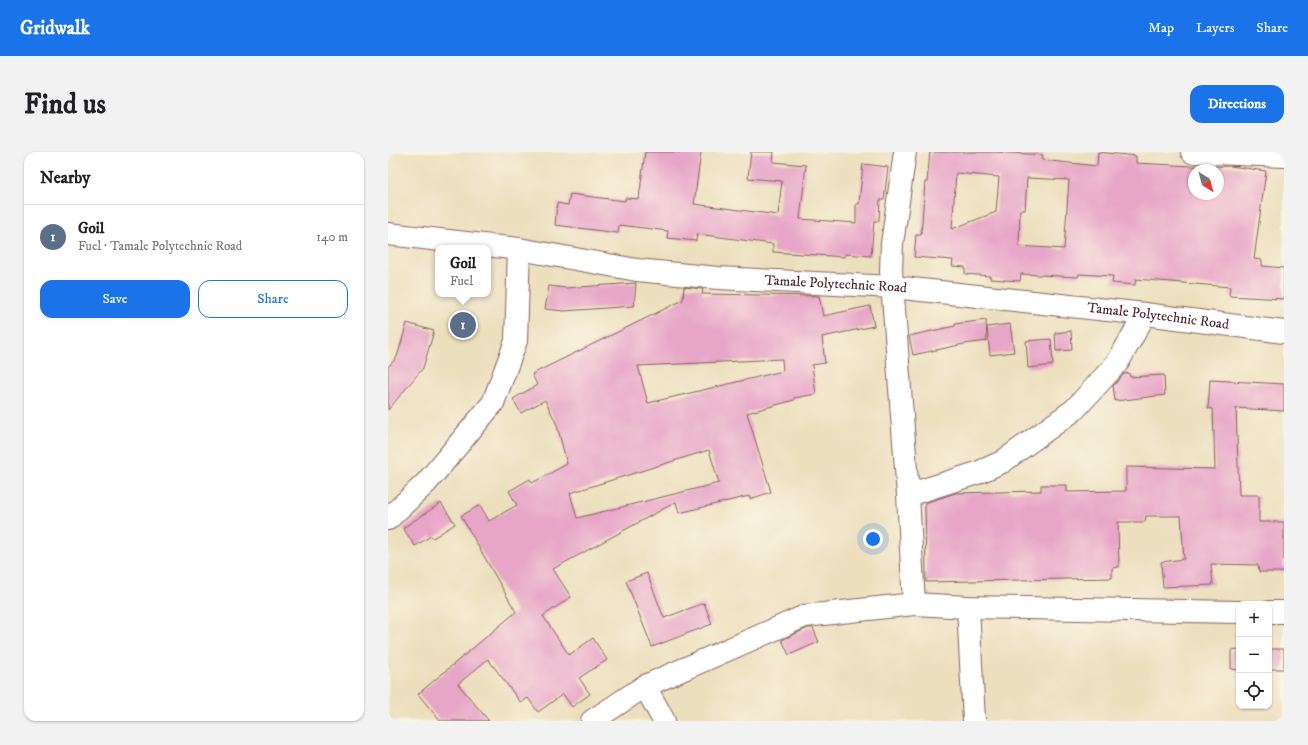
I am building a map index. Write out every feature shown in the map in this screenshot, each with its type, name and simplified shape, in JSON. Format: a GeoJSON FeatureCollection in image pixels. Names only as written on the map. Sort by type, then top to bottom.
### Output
{"type":"FeatureCollection","features":[{"type":"Feature","properties":{"kind":"street"},"geometry":{"type":"LineString","coordinates":[[905,152],[892,244],[892,287],[908,495],[914,604]]}},
{"type":"Feature","properties":{"kind":"street"},"geometry":{"type":"LineString","coordinates":[[1192,152],[1284,156]]}},
{"type":"Feature","properties":{"kind":"street","name":"Tamale Polytechnic Road"},"geometry":{"type":"LineString","coordinates":[[388,234],[484,245]]}},
{"type":"Feature","properties":{"kind":"street","name":"Tamale Polytechnic Road"},"geometry":{"type":"LineString","coordinates":[[491,246],[519,249],[637,270],[718,278],[892,287],[1145,314],[1284,332]]}},
{"type":"Feature","properties":{"kind":"street"},"geometry":{"type":"LineString","coordinates":[[388,519],[427,482],[493,403],[516,341],[519,249]]}},
{"type":"Feature","properties":{"kind":"street"},"geometry":{"type":"LineString","coordinates":[[908,495],[977,473],[1002,462],[1074,410],[1118,362],[1145,314]]}},
{"type":"Feature","properties":{"kind":"street"},"geometry":{"type":"LineString","coordinates":[[592,721],[645,686],[805,616],[914,604],[968,607],[1236,612]]}},
{"type":"Feature","properties":{"kind":"street"},"geometry":{"type":"LineString","coordinates":[[968,607],[974,721]]}},
{"type":"Feature","properties":{"kind":"street"},"geometry":{"type":"LineString","coordinates":[[1272,612],[1284,612]]}},
{"type":"Feature","properties":{"kind":"street"},"geometry":{"type":"LineString","coordinates":[[645,686],[664,721]]}},
{"type":"Feature","properties":{"kind":"building"},"geometry":{"type":"Polygon","coordinates":[[[645,152],[701,152],[694,204],[778,215],[782,181],[748,178],[751,152],[774,152],[773,162],[806,165],[800,219],[856,223],[856,204],[859,204],[863,164],[888,167],[884,200],[880,200],[879,221],[874,221],[871,256],[845,254],[845,257],[773,252],[773,244],[697,234],[696,241],[667,238],[668,231],[619,225],[618,233],[555,225],[557,203],[568,205],[570,194],[625,201],[625,198],[639,199],[645,152]]]}},
{"type":"Feature","properties":{"kind":"building"},"geometry":{"type":"Polygon","coordinates":[[[930,152],[996,152],[1043,155],[1042,160],[1097,166],[1098,152],[1136,156],[1136,163],[1188,166],[1188,200],[1224,200],[1224,166],[1266,171],[1254,259],[1262,260],[1262,266],[1284,268],[1284,299],[1229,296],[1230,287],[1136,279],[1135,285],[1112,283],[1113,276],[1079,274],[1078,277],[1021,274],[1020,281],[990,279],[990,276],[965,274],[965,267],[952,266],[953,260],[914,257],[916,235],[921,235],[925,182],[927,182],[930,152]],[[956,173],[952,229],[996,212],[999,177],[956,173]],[[1027,178],[1025,210],[1020,210],[1019,246],[1064,249],[1069,180],[1027,178]]]}},
{"type":"Feature","properties":{"kind":"building"},"geometry":{"type":"Polygon","coordinates":[[[636,283],[634,306],[564,311],[545,309],[549,286],[566,288],[636,283]]]}},
{"type":"Feature","properties":{"kind":"building"},"geometry":{"type":"Polygon","coordinates":[[[684,287],[703,289],[702,294],[819,296],[823,316],[870,306],[874,326],[822,337],[825,363],[812,365],[816,394],[794,398],[794,400],[747,413],[771,492],[750,499],[749,496],[679,513],[676,502],[553,569],[571,597],[543,616],[569,655],[593,638],[607,660],[579,678],[590,694],[572,707],[563,694],[538,712],[528,698],[521,703],[488,659],[458,684],[489,721],[440,721],[418,694],[516,612],[461,516],[480,505],[489,521],[517,505],[509,491],[530,479],[532,483],[567,464],[557,425],[545,400],[521,413],[513,399],[537,385],[532,374],[683,300],[684,287]],[[782,359],[638,366],[648,403],[783,371],[782,359]],[[709,450],[570,493],[577,518],[719,483],[709,450]]]}},
{"type":"Feature","properties":{"kind":"building"},"geometry":{"type":"Polygon","coordinates":[[[986,320],[987,341],[964,344],[913,355],[909,336],[955,326],[955,324],[986,320]]]}},
{"type":"Feature","properties":{"kind":"building"},"geometry":{"type":"Polygon","coordinates":[[[407,323],[434,331],[423,368],[388,410],[388,367],[397,357],[407,323]]]}},
{"type":"Feature","properties":{"kind":"building"},"geometry":{"type":"Polygon","coordinates":[[[1010,324],[1014,352],[990,355],[987,327],[1010,324]]]}},
{"type":"Feature","properties":{"kind":"building"},"geometry":{"type":"Polygon","coordinates":[[[1071,331],[1072,350],[1056,351],[1055,333],[1071,331]]]}},
{"type":"Feature","properties":{"kind":"building"},"geometry":{"type":"Polygon","coordinates":[[[1051,339],[1053,365],[1028,368],[1026,341],[1051,339]]]}},
{"type":"Feature","properties":{"kind":"building"},"geometry":{"type":"Polygon","coordinates":[[[1129,373],[1130,377],[1164,375],[1165,395],[1115,401],[1113,386],[1124,374],[1129,373]]]}},
{"type":"Feature","properties":{"kind":"building"},"geometry":{"type":"Polygon","coordinates":[[[1210,380],[1284,384],[1284,411],[1236,408],[1239,495],[1259,495],[1259,522],[1284,522],[1284,572],[1259,572],[1258,565],[1211,564],[1213,585],[1163,587],[1161,562],[1184,559],[1181,516],[1146,516],[1145,522],[1118,522],[1119,567],[1112,568],[1112,578],[926,582],[925,503],[956,493],[1041,491],[1041,485],[1067,485],[1067,492],[1126,491],[1126,467],[1215,469],[1213,409],[1208,408],[1210,380]]]}},
{"type":"Feature","properties":{"kind":"building"},"geometry":{"type":"Polygon","coordinates":[[[441,503],[455,524],[433,538],[431,536],[415,546],[403,528],[441,503]]]}},
{"type":"Feature","properties":{"kind":"building"},"geometry":{"type":"Polygon","coordinates":[[[647,573],[664,618],[704,603],[712,624],[652,647],[626,581],[647,573]]]}},
{"type":"Feature","properties":{"kind":"building"},"geometry":{"type":"Polygon","coordinates":[[[808,628],[813,628],[819,642],[789,655],[782,640],[808,628]]]}},
{"type":"Feature","properties":{"kind":"building"},"geometry":{"type":"Polygon","coordinates":[[[1236,649],[1236,670],[1231,669],[1231,650],[1236,649]]]}},
{"type":"Feature","properties":{"kind":"building"},"geometry":{"type":"Polygon","coordinates":[[[1272,649],[1284,649],[1284,669],[1272,669],[1272,649]]]}},
{"type":"Feature","properties":{"kind":"place","name":"Goil"},"geometry":{"type":"Point","coordinates":[463,325]}}]}
